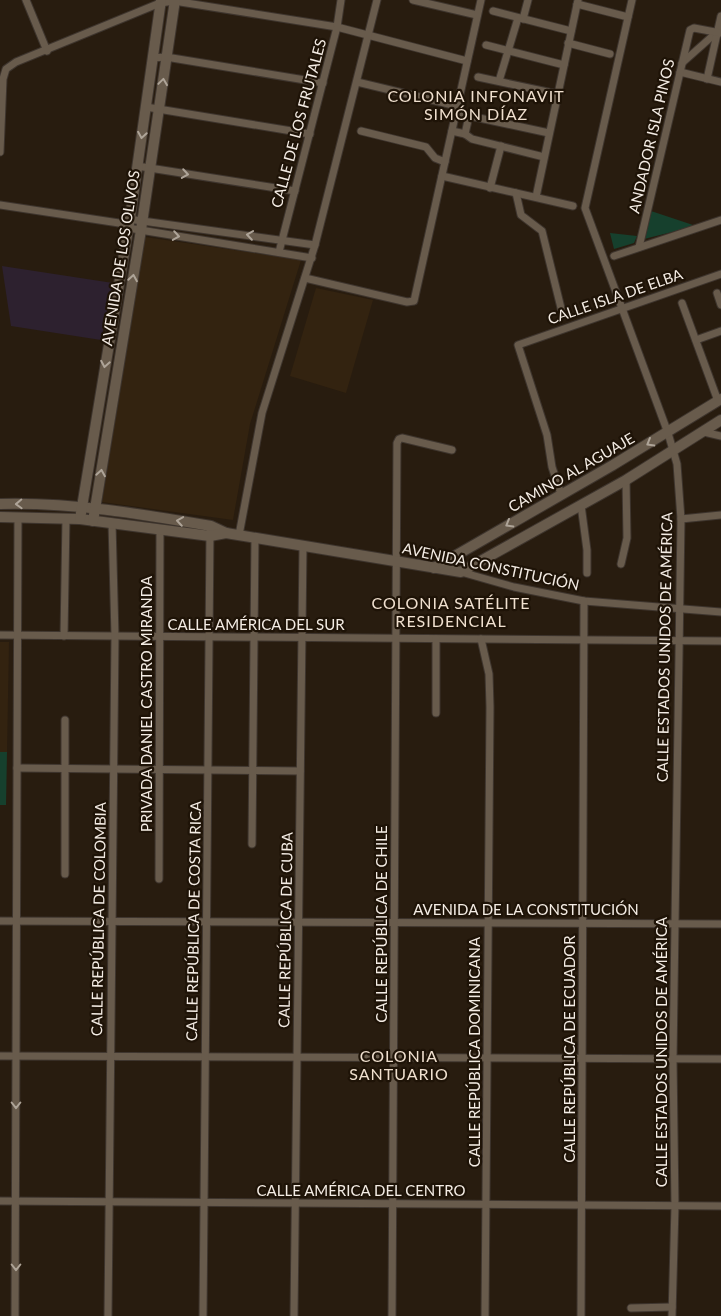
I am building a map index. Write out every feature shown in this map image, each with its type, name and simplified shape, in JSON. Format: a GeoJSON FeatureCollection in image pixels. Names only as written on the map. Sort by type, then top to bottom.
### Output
{"type":"FeatureCollection","features":[{"type":"Feature","properties":{"kind":"main road","name":"AVENIDA DE LOS OLIVOS"},"geometry":{"type":"LineString","coordinates":[[93,521],[141,230],[174,0]]}},
{"type":"Feature","properties":{"kind":"main road","name":"AVENIDA DE LOS OLIVOS"},"geometry":{"type":"LineString","coordinates":[[80,519],[115,306],[125,223],[137,166],[161,2]]}},
{"type":"Feature","properties":{"kind":"main road"},"geometry":{"type":"LineString","coordinates":[[115,306],[128,308]]}},
{"type":"Feature","properties":{"kind":"main road","name":"CAMINO AL AGUAJE"},"geometry":{"type":"LineString","coordinates":[[434,568],[668,433],[720,400]]}},
{"type":"Feature","properties":{"kind":"main road"},"geometry":{"type":"LineString","coordinates":[[460,572],[626,480],[721,420]]}},
{"type":"Feature","properties":{"kind":"main road","name":"AVENIDA CONSTITUCIÓN"},"geometry":{"type":"LineString","coordinates":[[0,504],[55,504],[95,508],[210,531],[460,572]]}},
{"type":"Feature","properties":{"kind":"main road","name":"AVENIDA CONSTITUCIÓN"},"geometry":{"type":"LineString","coordinates":[[0,517],[66,518],[160,530],[210,531]]}},
{"type":"Feature","properties":{"kind":"street"},"geometry":{"type":"LineString","coordinates":[[26,0],[47,50]]}},
{"type":"Feature","properties":{"kind":"street"},"geometry":{"type":"LineString","coordinates":[[0,152],[3,79],[6,69],[16,62],[161,2],[174,0],[338,27],[467,61]]}},
{"type":"Feature","properties":{"kind":"street","name":"CALLE DE LOS FRUTALES"},"geometry":{"type":"LineString","coordinates":[[279,252],[338,27],[341,0]]}},
{"type":"Feature","properties":{"kind":"street"},"geometry":{"type":"LineString","coordinates":[[239,535],[262,413],[316,245],[377,0]]}},
{"type":"Feature","properties":{"kind":"street"},"geometry":{"type":"LineString","coordinates":[[413,0],[430,2],[477,16]]}},
{"type":"Feature","properties":{"kind":"street"},"geometry":{"type":"LineString","coordinates":[[305,278],[407,302],[414,301],[481,0]]}},
{"type":"Feature","properties":{"kind":"street"},"geometry":{"type":"LineString","coordinates":[[499,81],[508,51],[528,0]]}},
{"type":"Feature","properties":{"kind":"street","name":"CALLE ESTADOS UNIDOS DE AMÉRICA"},"geometry":{"type":"LineString","coordinates":[[632,0],[585,208],[674,450],[681,519],[674,924],[672,1316]]}},
{"type":"Feature","properties":{"kind":"street"},"geometry":{"type":"LineString","coordinates":[[536,197],[577,2],[628,17]]}},
{"type":"Feature","properties":{"kind":"street"},"geometry":{"type":"LineString","coordinates":[[493,11],[571,31]]}},
{"type":"Feature","properties":{"kind":"street"},"geometry":{"type":"LineString","coordinates":[[707,79],[719,32],[721,16]]}},
{"type":"Feature","properties":{"kind":"street","name":"ANDADOR ISLA PINOS"},"geometry":{"type":"LineString","coordinates":[[639,248],[690,30],[694,28],[719,32]]}},
{"type":"Feature","properties":{"kind":"street"},"geometry":{"type":"LineString","coordinates":[[682,63],[719,32]]}},
{"type":"Feature","properties":{"kind":"street"},"geometry":{"type":"LineString","coordinates":[[568,43],[610,54]]}},
{"type":"Feature","properties":{"kind":"street"},"geometry":{"type":"LineString","coordinates":[[486,45],[564,65]]}},
{"type":"Feature","properties":{"kind":"street"},"geometry":{"type":"LineString","coordinates":[[152,58],[166,57],[323,83]]}},
{"type":"Feature","properties":{"kind":"street"},"geometry":{"type":"LineString","coordinates":[[680,72],[721,82]]}},
{"type":"Feature","properties":{"kind":"street"},"geometry":{"type":"LineString","coordinates":[[478,77],[557,94]]}},
{"type":"Feature","properties":{"kind":"street"},"geometry":{"type":"LineString","coordinates":[[357,82],[457,110],[468,116],[550,134]]}},
{"type":"Feature","properties":{"kind":"street"},"geometry":{"type":"LineString","coordinates":[[146,107],[310,134]]}},
{"type":"Feature","properties":{"kind":"street"},"geometry":{"type":"LineString","coordinates":[[464,134],[468,116]]}},
{"type":"Feature","properties":{"kind":"street"},"geometry":{"type":"LineString","coordinates":[[360,131],[426,147],[435,158],[445,162]]}},
{"type":"Feature","properties":{"kind":"street"},"geometry":{"type":"LineString","coordinates":[[452,131],[464,134],[472,139],[544,157]]}},
{"type":"Feature","properties":{"kind":"street"},"geometry":{"type":"LineString","coordinates":[[490,188],[501,146]]}},
{"type":"Feature","properties":{"kind":"street"},"geometry":{"type":"LineString","coordinates":[[137,166],[295,191]]}},
{"type":"Feature","properties":{"kind":"street"},"geometry":{"type":"LineString","coordinates":[[442,176],[573,206]]}},
{"type":"Feature","properties":{"kind":"street"},"geometry":{"type":"LineString","coordinates":[[516,193],[521,214],[538,226],[542,232],[562,312]]}},
{"type":"Feature","properties":{"kind":"street"},"geometry":{"type":"LineString","coordinates":[[0,205],[125,223],[141,230],[312,258]]}},
{"type":"Feature","properties":{"kind":"street"},"geometry":{"type":"LineString","coordinates":[[125,223],[142,219],[316,245]]}},
{"type":"Feature","properties":{"kind":"street"},"geometry":{"type":"LineString","coordinates":[[614,256],[721,220]]}},
{"type":"Feature","properties":{"kind":"street","name":"CALLE ISLA DE ELBA"},"geometry":{"type":"LineString","coordinates":[[561,494],[550,462],[547,435],[518,345],[721,274]]}},
{"type":"Feature","properties":{"kind":"street"},"geometry":{"type":"LineString","coordinates":[[717,293],[721,305]]}},
{"type":"Feature","properties":{"kind":"street"},"geometry":{"type":"LineString","coordinates":[[682,303],[720,400]]}},
{"type":"Feature","properties":{"kind":"street"},"geometry":{"type":"LineString","coordinates":[[696,340],[721,331]]}},
{"type":"Feature","properties":{"kind":"street"},"geometry":{"type":"LineString","coordinates":[[704,432],[721,436]]}},
{"type":"Feature","properties":{"kind":"street","name":"CALLE REPÚBLICA DE CHILE"},"geometry":{"type":"LineString","coordinates":[[392,1316],[399,439],[452,450]]}},
{"type":"Feature","properties":{"kind":"street"},"geometry":{"type":"LineString","coordinates":[[621,564],[627,538],[626,480]]}},
{"type":"Feature","properties":{"kind":"street"},"geometry":{"type":"LineString","coordinates":[[581,505],[586,550],[586,573]]}},
{"type":"Feature","properties":{"kind":"street"},"geometry":{"type":"LineString","coordinates":[[681,519],[721,515]]}},
{"type":"Feature","properties":{"kind":"street"},"geometry":{"type":"LineString","coordinates":[[15,1316],[18,517]]}},
{"type":"Feature","properties":{"kind":"street"},"geometry":{"type":"LineString","coordinates":[[64,636],[66,518]]}},
{"type":"Feature","properties":{"kind":"street","name":"CALLE REPÚBLICA DE COLOMBIA"},"geometry":{"type":"LineString","coordinates":[[108,1316],[115,636],[112,523]]}},
{"type":"Feature","properties":{"kind":"street","name":"PRIVADA DANIEL CASTRO MIRANDA"},"geometry":{"type":"LineString","coordinates":[[159,879],[160,530]]}},
{"type":"Feature","properties":{"kind":"street","name":"CALLE REPÚBLICA DE COSTA RICA"},"geometry":{"type":"LineString","coordinates":[[203,1316],[210,531]]}},
{"type":"Feature","properties":{"kind":"street"},"geometry":{"type":"LineString","coordinates":[[252,844],[255,538]]}},
{"type":"Feature","properties":{"kind":"street","name":"CALLE REPÚBLICA DE CUBA"},"geometry":{"type":"LineString","coordinates":[[294,1316],[303,545]]}},
{"type":"Feature","properties":{"kind":"street","name":"AVENIDA CONSTITUCIÓN"},"geometry":{"type":"LineString","coordinates":[[460,572],[514,587],[584,601],[721,612]]}},
{"type":"Feature","properties":{"kind":"street","name":"CALLE REPÚBLICA DE ECUADOR"},"geometry":{"type":"LineString","coordinates":[[580,1316],[583,1058],[584,601]]}},
{"type":"Feature","properties":{"kind":"street","name":"CALLE AMÉRICA DEL SUR"},"geometry":{"type":"LineString","coordinates":[[0,635],[721,641]]}},
{"type":"Feature","properties":{"kind":"street"},"geometry":{"type":"LineString","coordinates":[[436,639],[436,713]]}},
{"type":"Feature","properties":{"kind":"street","name":"CALLE REPÚBLICA DOMINICANA"},"geometry":{"type":"LineString","coordinates":[[481,639],[490,674],[485,1316]]}},
{"type":"Feature","properties":{"kind":"street"},"geometry":{"type":"LineString","coordinates":[[65,720],[65,874]]}},
{"type":"Feature","properties":{"kind":"street"},"geometry":{"type":"LineString","coordinates":[[17,768],[300,771]]}},
{"type":"Feature","properties":{"kind":"street","name":"AVENIDA DE LA CONSTITUCIÓN"},"geometry":{"type":"LineString","coordinates":[[0,921],[721,924]]}},
{"type":"Feature","properties":{"kind":"street"},"geometry":{"type":"LineString","coordinates":[[0,1056],[721,1059]]}},
{"type":"Feature","properties":{"kind":"street","name":"CALLE AMÉRICA DEL CENTRO"},"geometry":{"type":"LineString","coordinates":[[0,1201],[721,1206]]}},
{"type":"Feature","properties":{"kind":"street"},"geometry":{"type":"LineString","coordinates":[[631,1308],[672,1307]]}},
{"type":"Feature","properties":{"kind":"shaded area"},"geometry":{"type":"Polygon","coordinates":[[[145,237],[301,260],[250,424],[233,520],[102,502],[145,237]]]}},
{"type":"Feature","properties":{"kind":"shaded area"},"geometry":{"type":"Polygon","coordinates":[[[2,266],[113,283],[101,340],[11,326],[2,266]]]}},
{"type":"Feature","properties":{"kind":"shaded area"},"geometry":{"type":"Polygon","coordinates":[[[316,288],[373,300],[346,393],[290,376],[316,288]]]}},
{"type":"Feature","properties":{"kind":"shaded area"},"geometry":{"type":"Polygon","coordinates":[[[0,642],[9,642],[7,752],[0,752],[0,642]]]}},
{"type":"Feature","properties":{"kind":"green space"},"geometry":{"type":"Polygon","coordinates":[[[651,211],[696,226],[644,239],[651,211]]]}},
{"type":"Feature","properties":{"kind":"green space"},"geometry":{"type":"Polygon","coordinates":[[[610,233],[637,236],[634,243],[614,249],[610,233]]]}},
{"type":"Feature","properties":{"kind":"green space"},"geometry":{"type":"Polygon","coordinates":[[[0,752],[7,752],[6,805],[0,805],[0,752]]]}},
{"type":"Feature","properties":{"kind":"district","name":"COLONIA INFONAVIT SIMÓN DÍAZ"},"geometry":{"type":"Point","coordinates":[476,104]}},
{"type":"Feature","properties":{"kind":"district","name":"COLONIA SATÉLITE RESIDENCIAL"},"geometry":{"type":"Point","coordinates":[451,611]}},
{"type":"Feature","properties":{"kind":"district","name":"COLONIA SANTUARIO"},"geometry":{"type":"Point","coordinates":[399,1064]}}]}
